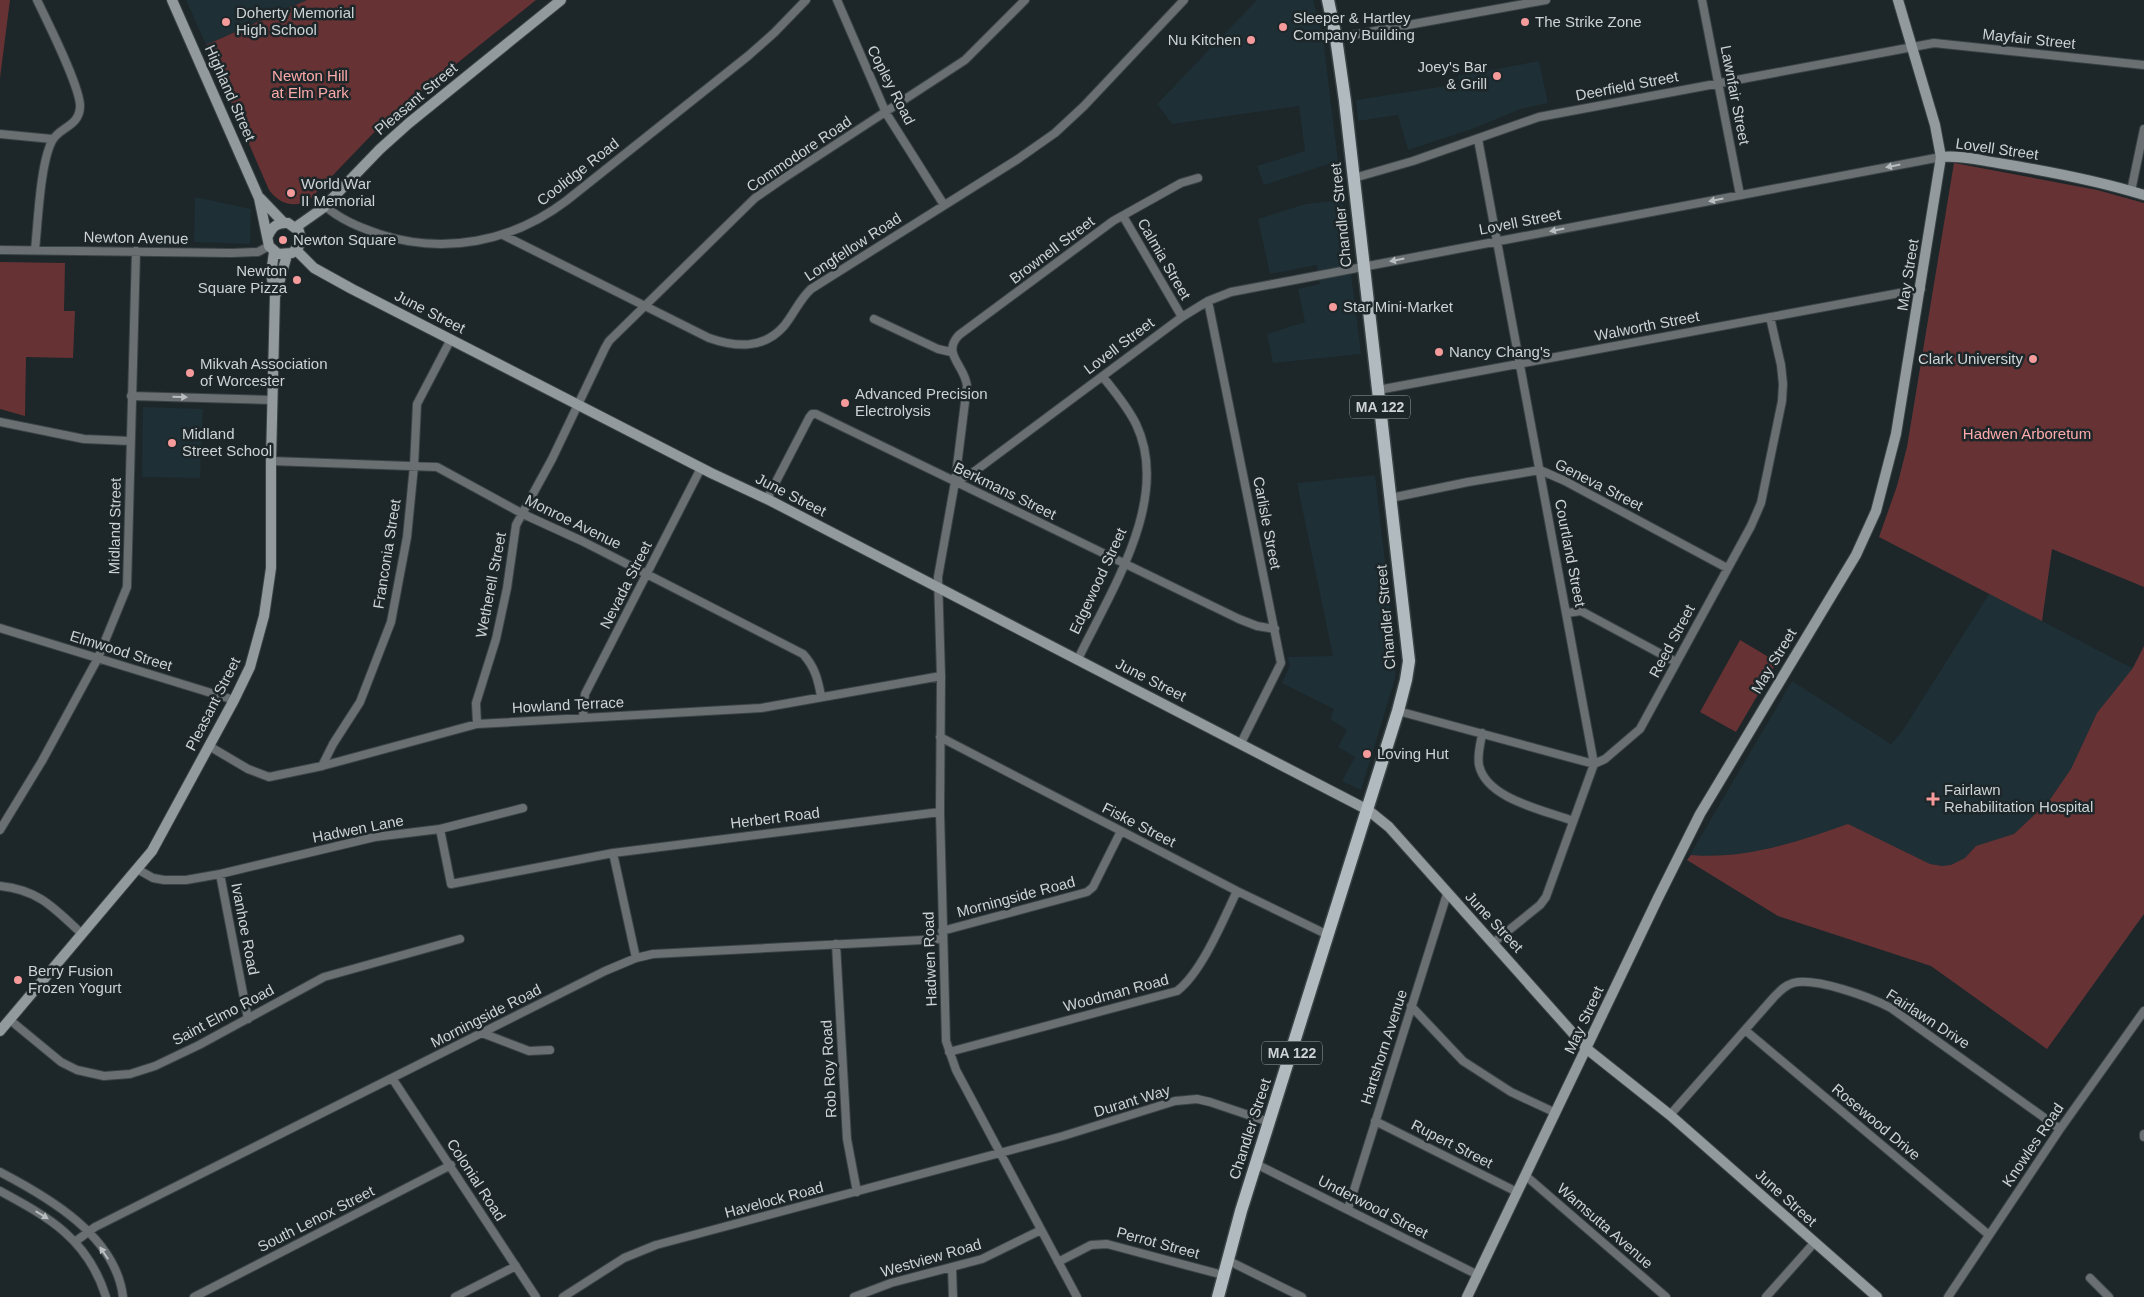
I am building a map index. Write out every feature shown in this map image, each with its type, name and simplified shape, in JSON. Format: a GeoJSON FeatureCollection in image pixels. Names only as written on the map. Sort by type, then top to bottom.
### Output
{"type":"FeatureCollection","features":[{"type":"Feature","properties":{"kind":"main road","name":"Chandler Street"},"geometry":{"type":"LineString","coordinates":[[1218,1297],[1256,1164],[1398,711],[1409,661],[1354,178],[1336,38],[1328,0]]}},
{"type":"Feature","properties":{"kind":"street"},"geometry":{"type":"LineString","coordinates":[[35,250],[46,163],[52,139],[76,119],[80,104],[38,0]]}},
{"type":"Feature","properties":{"kind":"street","name":"Highland Street"},"geometry":{"type":"LineString","coordinates":[[172,0],[259,198],[270,244]]}},
{"type":"Feature","properties":{"kind":"street","name":"Pleasant Street"},"geometry":{"type":"LineString","coordinates":[[296,227],[325,206],[380,149],[409,123],[561,0]]}},
{"type":"Feature","properties":{"kind":"street","name":"Coolidge Road"},"geometry":{"type":"LineString","coordinates":[[325,206],[336,215],[360,228],[403,241],[424,244],[460,244],[503,235],[547,215],[566,201],[755,49],[806,0]]}},
{"type":"Feature","properties":{"kind":"street","name":"Copley Road"},"geometry":{"type":"LineString","coordinates":[[837,0],[886,112],[944,204]]}},
{"type":"Feature","properties":{"kind":"street","name":"Commodore Road"},"geometry":{"type":"LineString","coordinates":[[578,404],[609,341],[755,198],[965,60],[1025,0]]}},
{"type":"Feature","properties":{"kind":"street","name":"Longfellow Road"},"geometry":{"type":"LineString","coordinates":[[503,235],[709,338],[741,346],[762,342],[783,326],[799,301],[811,289],[1018,159],[1056,133],[1184,0]]}},
{"type":"Feature","properties":{"kind":"street"},"geometry":{"type":"LineString","coordinates":[[1336,38],[1546,0]]}},
{"type":"Feature","properties":{"kind":"street","name":"Lawnfair Street"},"geometry":{"type":"LineString","coordinates":[[1702,0],[1740,195]]}},
{"type":"Feature","properties":{"kind":"street","name":"May Street"},"geometry":{"type":"LineString","coordinates":[[1467,1297],[1700,814],[1856,555],[1872,523],[1897,428],[1941,157],[1939,138],[1898,0]]}},
{"type":"Feature","properties":{"kind":"street","name":"Mayfair Street"},"geometry":{"type":"LineString","coordinates":[[1912,48],[1934,43],[2144,65]]}},
{"type":"Feature","properties":{"kind":"street","name":"Deerfield Street"},"geometry":{"type":"LineString","coordinates":[[1354,178],[1478,139],[1539,117],[1912,48]]}},
{"type":"Feature","properties":{"kind":"street"},"geometry":{"type":"LineString","coordinates":[[2131,191],[2144,129]]}},
{"type":"Feature","properties":{"kind":"street"},"geometry":{"type":"LineString","coordinates":[[0,134],[52,139]]}},
{"type":"Feature","properties":{"kind":"street","name":"Courtland Street"},"geometry":{"type":"LineString","coordinates":[[1478,139],[1594,764]]}},
{"type":"Feature","properties":{"kind":"street","name":"Lovell Street"},"geometry":{"type":"LineString","coordinates":[[956,482],[975,471],[1182,317],[1208,301],[1241,289],[1941,157],[1956,156],[2019,166],[2108,184],[2144,195]]}},
{"type":"Feature","properties":{"kind":"street","name":"Brownell Street"},"geometry":{"type":"LineString","coordinates":[[951,352],[954,341],[959,336],[1123,216],[1181,183],[1198,178]]}},
{"type":"Feature","properties":{"kind":"street","name":"Highland Street"},"geometry":{"type":"LineString","coordinates":[[259,198],[283,222]]}},
{"type":"Feature","properties":{"kind":"street","name":"Calmia Street"},"geometry":{"type":"LineString","coordinates":[[1123,216],[1182,317]]}},
{"type":"Feature","properties":{"kind":"street"},"geometry":{"type":"LineString","coordinates":[[283,222],[296,227],[301,241],[292,253],[270,244],[271,229],[276,224],[283,222]]}},
{"type":"Feature","properties":{"kind":"street","name":"Pleasant Street"},"geometry":{"type":"LineString","coordinates":[[0,1031],[5,1020],[82,934],[137,869],[160,838],[234,700],[254,658],[267,605],[272,568],[271,461],[275,294],[271,274],[270,244]]}},
{"type":"Feature","properties":{"kind":"street","name":"Newton Avenue"},"geometry":{"type":"LineString","coordinates":[[0,250],[136,251],[212,254],[258,252],[270,244]]}},
{"type":"Feature","properties":{"kind":"street","name":"Midland Street"},"geometry":{"type":"LineString","coordinates":[[1,827],[42,761],[98,658],[127,587],[136,251]]}},
{"type":"Feature","properties":{"kind":"street","name":"Pleasant Street"},"geometry":{"type":"LineString","coordinates":[[275,294],[292,253]]}},
{"type":"Feature","properties":{"kind":"street","name":"June Street"},"geometry":{"type":"LineString","coordinates":[[292,253],[321,272],[701,468],[767,499],[1078,658],[1368,810],[1389,827],[1587,1049],[1670,1115],[1877,1297]]}},
{"type":"Feature","properties":{"kind":"street","name":"Walworth Street"},"geometry":{"type":"LineString","coordinates":[[1378,390],[1921,289]]}},
{"type":"Feature","properties":{"kind":"street","name":"Carlisle Street"},"geometry":{"type":"LineString","coordinates":[[1208,301],[1281,663],[1241,743]]}},
{"type":"Feature","properties":{"kind":"street","name":"Reed Street"},"geometry":{"type":"LineString","coordinates":[[1594,764],[1605,759],[1640,729],[1751,526],[1761,503],[1780,416],[1783,384],[1770,318]]}},
{"type":"Feature","properties":{"kind":"street"},"geometry":{"type":"LineString","coordinates":[[874,319],[938,349],[951,352],[964,372],[967,386],[956,482],[938,576],[940,588]]}},
{"type":"Feature","properties":{"kind":"street","name":"Franconia Street"},"geometry":{"type":"LineString","coordinates":[[322,766],[332,744],[360,702],[391,622],[407,537],[414,466],[417,404],[451,339]]}},
{"type":"Feature","properties":{"kind":"street","name":"Edgewood Street"},"geometry":{"type":"LineString","coordinates":[[1078,658],[1125,563],[1144,506],[1147,482],[1146,462],[1136,425],[1127,408],[1103,377]]}},
{"type":"Feature","properties":{"kind":"street"},"geometry":{"type":"LineString","coordinates":[[131,396],[272,400]]}},
{"type":"Feature","properties":{"kind":"street","name":"Wetherell Street"},"geometry":{"type":"LineString","coordinates":[[477,724],[476,703],[496,639],[516,525],[552,459],[578,404]]}},
{"type":"Feature","properties":{"kind":"street","name":"Berkmans Street"},"geometry":{"type":"LineString","coordinates":[[767,499],[812,414],[1239,619],[1257,626],[1275,629]]}},
{"type":"Feature","properties":{"kind":"street"},"geometry":{"type":"LineString","coordinates":[[0,422],[84,439],[130,442]]}},
{"type":"Feature","properties":{"kind":"street","name":"Monroe Avenue"},"geometry":{"type":"LineString","coordinates":[[271,461],[437,467],[522,514],[647,574],[803,654],[811,663],[815,672],[821,696]]}},
{"type":"Feature","properties":{"kind":"street","name":"Nevada Street"},"geometry":{"type":"LineString","coordinates":[[583,716],[585,694],[701,468]]}},
{"type":"Feature","properties":{"kind":"street","name":"Geneva Street"},"geometry":{"type":"LineString","coordinates":[[1390,498],[1540,470],[1565,481],[1727,568]]}},
{"type":"Feature","properties":{"kind":"street","name":"Hadwen Road"},"geometry":{"type":"LineString","coordinates":[[940,588],[942,935],[946,1032],[949,1052],[956,1070],[1002,1153],[1077,1297]]}},
{"type":"Feature","properties":{"kind":"street"},"geometry":{"type":"LineString","coordinates":[[1567,613],[1581,611],[1676,662]]}},
{"type":"Feature","properties":{"kind":"street","name":"Elmwood Street"},"geometry":{"type":"LineString","coordinates":[[0,628],[234,700]]}},
{"type":"Feature","properties":{"kind":"street","name":"Howland Terrace"},"geometry":{"type":"LineString","coordinates":[[209,746],[248,769],[269,777],[322,766],[477,724],[583,716],[652,715],[751,708],[941,676]]}},
{"type":"Feature","properties":{"kind":"street"},"geometry":{"type":"LineString","coordinates":[[1398,711],[1594,764],[1546,897],[1540,905],[1494,943]]}},
{"type":"Feature","properties":{"kind":"street"},"geometry":{"type":"LineString","coordinates":[[1482,733],[1479,764],[1482,775],[1488,784],[1503,794],[1572,821]]}},
{"type":"Feature","properties":{"kind":"street","name":"Fiske Street"},"geometry":{"type":"LineString","coordinates":[[940,737],[1237,891],[1328,935]]}},
{"type":"Feature","properties":{"kind":"street","name":"Hadwen Lane"},"geometry":{"type":"LineString","coordinates":[[137,869],[153,878],[186,880],[220,874],[375,837],[440,829],[523,808]]}},
{"type":"Feature","properties":{"kind":"street","name":"Herbert Road"},"geometry":{"type":"LineString","coordinates":[[613,853],[940,812]]}},
{"type":"Feature","properties":{"kind":"street"},"geometry":{"type":"LineString","coordinates":[[440,829],[451,884],[613,853],[636,958]]}},
{"type":"Feature","properties":{"kind":"street","name":"Morningside Road"},"geometry":{"type":"LineString","coordinates":[[76,1241],[88,1231],[598,975],[636,958],[653,954],[836,944],[942,935],[1087,892],[1093,887],[1121,831]]}},
{"type":"Feature","properties":{"kind":"street","name":"Ivanhoe Road"},"geometry":{"type":"LineString","coordinates":[[220,874],[248,1019]]}},
{"type":"Feature","properties":{"kind":"street"},"geometry":{"type":"LineString","coordinates":[[0,886],[26,890],[40,898],[82,934]]}},
{"type":"Feature","properties":{"kind":"street","name":"Woodman Road"},"geometry":{"type":"LineString","coordinates":[[949,1052],[1177,991],[1186,984],[1195,972],[1237,891]]}},
{"type":"Feature","properties":{"kind":"street","name":"Hartshorn Avenue"},"geometry":{"type":"LineString","coordinates":[[1348,1209],[1447,894]]}},
{"type":"Feature","properties":{"kind":"street","name":"Saint Elmo Road"},"geometry":{"type":"LineString","coordinates":[[5,1020],[62,1062],[77,1070],[104,1076],[130,1074],[155,1066],[248,1019],[324,977],[460,939]]}},
{"type":"Feature","properties":{"kind":"street","name":"Rob Roy Road"},"geometry":{"type":"LineString","coordinates":[[836,944],[847,1140],[857,1192]]}},
{"type":"Feature","properties":{"kind":"street","name":"Fairlawn Drive"},"geometry":{"type":"LineString","coordinates":[[1670,1115],[1778,992],[1793,983],[1817,983],[1877,1001],[1914,1022],[2060,1129]]}},
{"type":"Feature","properties":{"kind":"street"},"geometry":{"type":"LineString","coordinates":[[1411,1006],[1463,1061],[1512,1092],[1556,1113]]}},
{"type":"Feature","properties":{"kind":"street","name":"Knowles Road"},"geometry":{"type":"LineString","coordinates":[[1948,1297],[2060,1129],[2144,1012]]}},
{"type":"Feature","properties":{"kind":"street","name":"Rosewood Drive"},"geometry":{"type":"LineString","coordinates":[[1745,1030],[1988,1235]]}},
{"type":"Feature","properties":{"kind":"street"},"geometry":{"type":"LineString","coordinates":[[482,1033],[529,1051],[550,1050]]}},
{"type":"Feature","properties":{"kind":"street","name":"Colonial Road"},"geometry":{"type":"LineString","coordinates":[[392,1078],[536,1297]]}},
{"type":"Feature","properties":{"kind":"street","name":"Durant Way"},"geometry":{"type":"LineString","coordinates":[[1002,1153],[1063,1136],[1159,1105],[1186,1100],[1197,1099],[1210,1102],[1270,1122]]}},
{"type":"Feature","properties":{"kind":"street","name":"Rupert Street"},"geometry":{"type":"LineString","coordinates":[[1375,1121],[1517,1192]]}},
{"type":"Feature","properties":{"kind":"street","name":"Havelock Road"},"geometry":{"type":"LineString","coordinates":[[563,1297],[611,1265],[639,1251],[1002,1153]]}},
{"type":"Feature","properties":{"kind":"street","name":"Underwood Street"},"geometry":{"type":"LineString","coordinates":[[1256,1164],[1478,1275]]}},
{"type":"Feature","properties":{"kind":"street","name":"South Lenox Street"},"geometry":{"type":"LineString","coordinates":[[194,1297],[451,1165]]}},
{"type":"Feature","properties":{"kind":"street"},"geometry":{"type":"LineString","coordinates":[[0,1172],[63,1208],[88,1231],[116,1272],[123,1297]]}},
{"type":"Feature","properties":{"kind":"street","name":"Wamsutta Avenue"},"geometry":{"type":"LineString","coordinates":[[1526,1176],[1666,1297]]}},
{"type":"Feature","properties":{"kind":"street"},"geometry":{"type":"LineString","coordinates":[[0,1191],[47,1217],[76,1241],[95,1269],[106,1297]]}},
{"type":"Feature","properties":{"kind":"street","name":"Westview Road"},"geometry":{"type":"LineString","coordinates":[[854,1297],[891,1283],[952,1268],[993,1255],[1042,1230]]}},
{"type":"Feature","properties":{"kind":"street"},"geometry":{"type":"LineString","coordinates":[[1766,1297],[1814,1243]]}},
{"type":"Feature","properties":{"kind":"street","name":"Perrot Street"},"geometry":{"type":"LineString","coordinates":[[1058,1262],[1091,1245],[1107,1244],[1223,1275]]}},
{"type":"Feature","properties":{"kind":"street"},"geometry":{"type":"LineString","coordinates":[[1228,1260],[1302,1297]]}},
{"type":"Feature","properties":{"kind":"street"},"geometry":{"type":"LineString","coordinates":[[456,1297],[516,1266]]}},
{"type":"Feature","properties":{"kind":"street"},"geometry":{"type":"LineString","coordinates":[[952,1268],[953,1297]]}},
{"type":"Feature","properties":{"kind":"street"},"geometry":{"type":"LineString","coordinates":[[2090,1278],[2109,1297]]}},
{"type":"Feature","properties":{"kind":"shaded area","name":"Doherty Memorial High School"},"geometry":{"type":"Polygon","coordinates":[[[186,0],[307,0],[206,45],[186,0]]]}},
{"type":"Feature","properties":{"kind":"shaded area"},"geometry":{"type":"Polygon","coordinates":[[[1257,0],[1313,0],[1323,38],[1338,161],[1264,185],[1257,166],[1305,151],[1299,106],[1172,124],[1157,104],[1257,0]]]}},
{"type":"Feature","properties":{"kind":"shaded area"},"geometry":{"type":"Polygon","coordinates":[[[1539,61],[1548,103],[1521,109],[1472,129],[1408,150],[1398,115],[1358,121],[1356,100],[1459,84],[1458,76],[1539,61]]]}},
{"type":"Feature","properties":{"kind":"shaded area"},"geometry":{"type":"Polygon","coordinates":[[[1954,163],[2097,190],[2144,203],[2144,587],[2052,549],[2042,621],[2132,668],[2144,646],[2144,914],[2047,1049],[1931,966],[1778,916],[1687,860],[1792,681],[1891,744],[1903,730],[1989,594],[1879,537],[1897,486],[1907,447],[1954,163]]]}},
{"type":"Feature","properties":{"kind":"shaded area"},"geometry":{"type":"Polygon","coordinates":[[[195,197],[251,209],[250,244],[194,242],[195,197]]]}},
{"type":"Feature","properties":{"kind":"shaded area"},"geometry":{"type":"Polygon","coordinates":[[[1342,200],[1361,354],[1273,363],[1267,334],[1305,322],[1298,289],[1320,284],[1317,265],[1270,274],[1258,219],[1305,204],[1342,200]]]}},
{"type":"Feature","properties":{"kind":"shaded area","name":"Midland Street School"},"geometry":{"type":"Polygon","coordinates":[[[143,407],[203,409],[200,478],[142,477],[143,407]]]}},
{"type":"Feature","properties":{"kind":"shaded area"},"geometry":{"type":"Polygon","coordinates":[[[1375,475],[1396,657],[1395,679],[1361,790],[1342,781],[1355,757],[1338,747],[1347,730],[1330,719],[1334,709],[1282,683],[1290,665],[1287,657],[1333,656],[1297,483],[1375,475]]]}},
{"type":"Feature","properties":{"kind":"green space"},"geometry":{"type":"Polygon","coordinates":[[[0,0],[10,0],[0,78],[0,0]]]}},
{"type":"Feature","properties":{"kind":"green space","name":"Newton Hill at Elm Park"},"geometry":{"type":"Polygon","coordinates":[[[307,0],[536,0],[384,122],[311,198],[300,204],[288,204],[278,199],[269,190],[206,45],[307,0]]]}},
{"type":"Feature","properties":{"kind":"green space","name":"Hadwen Arboretum"},"geometry":{"type":"Polygon","coordinates":[[[1954,163],[2097,190],[2144,203],[2144,587],[2052,549],[2042,621],[1879,537],[1897,486],[1907,447],[1954,163]]]}},
{"type":"Feature","properties":{"kind":"green space"},"geometry":{"type":"Polygon","coordinates":[[[0,262],[65,263],[64,311],[75,311],[73,358],[26,357],[25,416],[0,409],[0,262]]]}},
{"type":"Feature","properties":{"kind":"green space"},"geometry":{"type":"Polygon","coordinates":[[[1740,640],[1777,662],[1736,732],[1700,712],[1740,640]]]}},
{"type":"Feature","properties":{"kind":"green space"},"geometry":{"type":"Polygon","coordinates":[[[2144,646],[2144,914],[2047,1049],[1931,966],[1778,916],[1687,860],[1691,855],[1731,855],[1771,848],[1848,824],[1930,864],[1951,865],[1965,858],[1976,846],[2014,834],[2049,801],[2071,769],[2097,713],[2133,668],[2144,646]]]}},
{"type":"Feature","properties":{"kind":"place","name":"Doherty Memorial High School"},"geometry":{"type":"Point","coordinates":[226,22]}},
{"type":"Feature","properties":{"kind":"place","name":"The Strike Zone"},"geometry":{"type":"Point","coordinates":[1525,22]}},
{"type":"Feature","properties":{"kind":"place","name":"Sleeper & Hartley Company Building"},"geometry":{"type":"Point","coordinates":[1283,27]}},
{"type":"Feature","properties":{"kind":"place","name":"Nu Kitchen"},"geometry":{"type":"Point","coordinates":[1251,40]}},
{"type":"Feature","properties":{"kind":"place","name":"Joey's Bar & Grill"},"geometry":{"type":"Point","coordinates":[1497,76]}},
{"type":"Feature","properties":{"kind":"place","name":"World War II Memorial"},"geometry":{"type":"Point","coordinates":[291,193]}},
{"type":"Feature","properties":{"kind":"place","name":"Newton Square"},"geometry":{"type":"Point","coordinates":[283,240]}},
{"type":"Feature","properties":{"kind":"place","name":"Newton Square Pizza"},"geometry":{"type":"Point","coordinates":[297,280]}},
{"type":"Feature","properties":{"kind":"place","name":"Star Mini-Market"},"geometry":{"type":"Point","coordinates":[1333,307]}},
{"type":"Feature","properties":{"kind":"place","name":"Nancy Chang's"},"geometry":{"type":"Point","coordinates":[1439,352]}},
{"type":"Feature","properties":{"kind":"place","name":"Clark University"},"geometry":{"type":"Point","coordinates":[2033,359]}},
{"type":"Feature","properties":{"kind":"place","name":"Mikvah Association of Worcester"},"geometry":{"type":"Point","coordinates":[190,373]}},
{"type":"Feature","properties":{"kind":"place","name":"Advanced Precision Electrolysis"},"geometry":{"type":"Point","coordinates":[845,403]}},
{"type":"Feature","properties":{"kind":"place","name":"Midland Street School"},"geometry":{"type":"Point","coordinates":[172,443]}},
{"type":"Feature","properties":{"kind":"place","name":"Loving Hut"},"geometry":{"type":"Point","coordinates":[1367,754]}},
{"type":"Feature","properties":{"kind":"place","name":"Fairlawn Rehabilitation Hospital"},"geometry":{"type":"Point","coordinates":[1933,799]}},
{"type":"Feature","properties":{"kind":"place","name":"Berry Fusion Frozen Yogurt"},"geometry":{"type":"Point","coordinates":[18,980]}}]}
